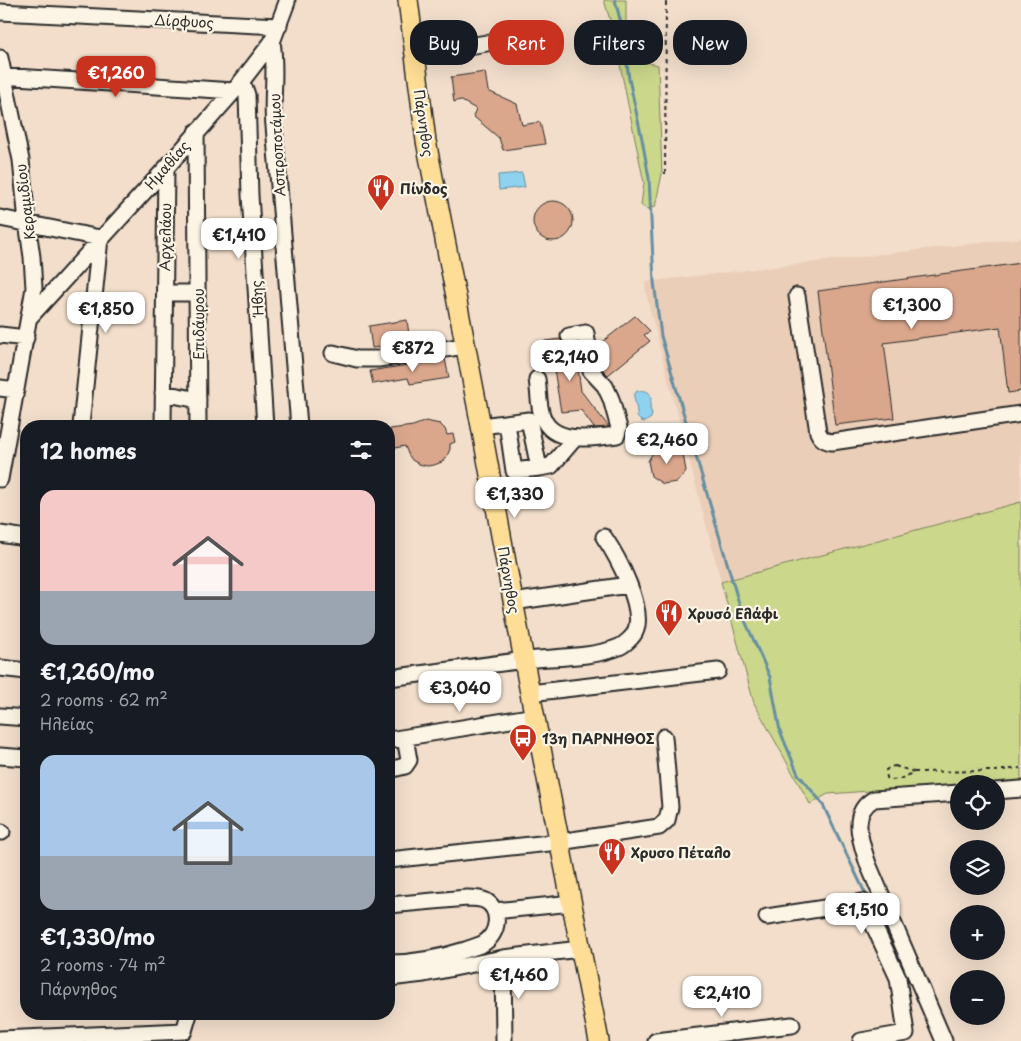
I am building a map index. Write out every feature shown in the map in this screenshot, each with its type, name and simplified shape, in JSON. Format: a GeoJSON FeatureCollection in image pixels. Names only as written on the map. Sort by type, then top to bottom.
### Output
{"type":"FeatureCollection","features":[{"type":"Feature","properties":{"kind":"main road","name":"Πάρνηθος"},"geometry":{"type":"LineString","coordinates":[[408,0],[411,20]]}},
{"type":"Feature","properties":{"kind":"main road","name":"Πάρνηθος"},"geometry":{"type":"LineString","coordinates":[[417,65],[426,141],[482,426],[530,693],[599,1041]]}},
{"type":"Feature","properties":{"kind":"street","name":"Ημαθίας"},"geometry":{"type":"LineString","coordinates":[[29,318],[237,87],[272,42],[288,2]]}},
{"type":"Feature","properties":{"kind":"street","name":"Δίρφυος"},"geometry":{"type":"LineString","coordinates":[[0,12],[279,26]]}},
{"type":"Feature","properties":{"kind":"street","name":"Ασπροποτάμου"},"geometry":{"type":"LineString","coordinates":[[272,42],[275,58],[273,120],[289,287],[298,420]]}},
{"type":"Feature","properties":{"kind":"street"},"geometry":{"type":"LineString","coordinates":[[478,45],[487,43]]}},
{"type":"Feature","properties":{"kind":"street","name":"Κεραμιδίου"},"geometry":{"type":"LineString","coordinates":[[0,58],[1,76],[21,160],[34,288],[0,479]]}},
{"type":"Feature","properties":{"kind":"street"},"geometry":{"type":"LineString","coordinates":[[1,76],[237,87]]}},
{"type":"Feature","properties":{"kind":"street","name":"Ήβης"},"geometry":{"type":"LineString","coordinates":[[237,87],[246,88],[247,96],[250,194],[265,420]]}},
{"type":"Feature","properties":{"kind":"street","name":"Επιδάυρου"},"geometry":{"type":"LineString","coordinates":[[196,132],[198,420]]}},
{"type":"Feature","properties":{"kind":"street","name":"Αρχελάου"},"geometry":{"type":"LineString","coordinates":[[163,420],[166,168]]}},
{"type":"Feature","properties":{"kind":"street"},"geometry":{"type":"LineString","coordinates":[[0,218],[100,238],[82,420]]}},
{"type":"Feature","properties":{"kind":"street"},"geometry":{"type":"LineString","coordinates":[[164,293],[197,293]]}},
{"type":"Feature","properties":{"kind":"street"},"geometry":{"type":"LineString","coordinates":[[797,296],[818,432],[820,437],[826,441],[832,442],[1021,414]]}},
{"type":"Feature","properties":{"kind":"street"},"geometry":{"type":"LineString","coordinates":[[482,426],[536,419],[551,430],[575,438],[617,435],[619,428],[611,398],[605,386],[591,371],[586,333],[569,336]]}},
{"type":"Feature","properties":{"kind":"street"},"geometry":{"type":"LineString","coordinates":[[0,335],[26,338]]}},
{"type":"Feature","properties":{"kind":"street"},"geometry":{"type":"LineString","coordinates":[[333,353],[358,359],[378,359],[466,346]]}},
{"type":"Feature","properties":{"kind":"street"},"geometry":{"type":"LineString","coordinates":[[537,379],[536,419],[540,468]]}},
{"type":"Feature","properties":{"kind":"street"},"geometry":{"type":"LineString","coordinates":[[0,388],[16,390]]}},
{"type":"Feature","properties":{"kind":"street"},"geometry":{"type":"LineString","coordinates":[[163,393],[198,400]]}},
{"type":"Feature","properties":{"kind":"street"},"geometry":{"type":"LineString","coordinates":[[507,423],[514,471],[551,466],[575,438]]}},
{"type":"Feature","properties":{"kind":"street"},"geometry":{"type":"LineString","coordinates":[[0,534],[20,537]]}},
{"type":"Feature","properties":{"kind":"street"},"geometry":{"type":"LineString","coordinates":[[395,677],[599,652],[621,647],[635,633],[638,620],[635,605],[620,565],[604,537]]}},
{"type":"Feature","properties":{"kind":"street"},"geometry":{"type":"LineString","coordinates":[[513,602],[628,585]]}},
{"type":"Feature","properties":{"kind":"street"},"geometry":{"type":"LineString","coordinates":[[0,668],[20,670]]}},
{"type":"Feature","properties":{"kind":"street"},"geometry":{"type":"LineString","coordinates":[[530,693],[718,671]]}},
{"type":"Feature","properties":{"kind":"street"},"geometry":{"type":"LineString","coordinates":[[0,716],[20,718]]}},
{"type":"Feature","properties":{"kind":"street"},"geometry":{"type":"LineString","coordinates":[[395,739],[535,716]]}},
{"type":"Feature","properties":{"kind":"street"},"geometry":{"type":"LineString","coordinates":[[395,859],[559,842],[659,827],[667,820],[670,807],[664,737]]}},
{"type":"Feature","properties":{"kind":"street"},"geometry":{"type":"LineString","coordinates":[[395,768],[405,766],[409,760],[405,738]]}},
{"type":"Feature","properties":{"kind":"street"},"geometry":{"type":"LineString","coordinates":[[0,756],[20,758]]}},
{"type":"Feature","properties":{"kind":"street"},"geometry":{"type":"LineString","coordinates":[[1005,790],[1021,789]]}},
{"type":"Feature","properties":{"kind":"street"},"geometry":{"type":"LineString","coordinates":[[944,1041],[868,864],[861,842],[859,823],[865,806],[874,799],[950,794]]}},
{"type":"Feature","properties":{"kind":"street"},"geometry":{"type":"LineString","coordinates":[[395,904],[478,898],[486,901],[495,911],[497,925],[492,937],[483,944],[437,959],[395,962]]}},
{"type":"Feature","properties":{"kind":"street"},"geometry":{"type":"LineString","coordinates":[[395,913],[441,900]]}},
{"type":"Feature","properties":{"kind":"street"},"geometry":{"type":"LineString","coordinates":[[767,917],[863,902],[898,978],[906,1032],[861,1041]]}},
{"type":"Feature","properties":{"kind":"street"},"geometry":{"type":"LineString","coordinates":[[495,911],[572,903]]}},
{"type":"Feature","properties":{"kind":"street"},"geometry":{"type":"LineString","coordinates":[[395,977],[424,974],[504,958],[580,948]]}},
{"type":"Feature","properties":{"kind":"street"},"geometry":{"type":"LineString","coordinates":[[504,958],[504,1041]]}},
{"type":"Feature","properties":{"kind":"street"},"geometry":{"type":"LineString","coordinates":[[0,1039],[185,1036],[188,1020]]}},
{"type":"Feature","properties":{"kind":"street"},"geometry":{"type":"LineString","coordinates":[[656,1041],[792,1025]]}},
{"type":"Feature","properties":{"kind":"path"},"geometry":{"type":"LineString","coordinates":[[665,174],[666,0]]}},
{"type":"Feature","properties":{"kind":"path"},"geometry":{"type":"LineString","coordinates":[[914,772],[896,780],[891,780],[887,778],[886,770],[895,766],[914,772],[995,772],[1021,768]]}},
{"type":"Feature","properties":{"kind":"shaded area"},"geometry":{"type":"Polygon","coordinates":[[[1021,238],[1021,502],[721,582],[646,294],[645,282],[1021,238]]]}},
{"type":"Feature","properties":{"kind":"green space"},"geometry":{"type":"Polygon","coordinates":[[[604,0],[626,0],[626,20],[610,20],[604,0]]]}},
{"type":"Feature","properties":{"kind":"green space"},"geometry":{"type":"Polygon","coordinates":[[[620,65],[658,65],[662,174],[655,207],[646,209],[641,205],[644,183],[620,65]]]}},
{"type":"Feature","properties":{"kind":"green space"},"geometry":{"type":"Polygon","coordinates":[[[1021,502],[1021,780],[1005,781],[1005,775],[950,775],[950,785],[828,794],[810,804],[754,703],[721,582],[1021,502]]]}},
{"type":"Feature","properties":{"kind":"water"},"geometry":{"type":"Polygon","coordinates":[[[522,173],[525,187],[499,190],[498,175],[522,173]]]}},
{"type":"Feature","properties":{"kind":"water"},"geometry":{"type":"Polygon","coordinates":[[[637,391],[646,391],[650,395],[650,409],[652,413],[651,418],[645,422],[637,417],[634,395],[637,391]]]}},
{"type":"Feature","properties":{"kind":"building"},"geometry":{"type":"Polygon","coordinates":[[[485,72],[488,91],[517,104],[522,125],[540,122],[545,144],[503,150],[499,138],[473,116],[476,109],[460,100],[454,102],[451,77],[485,72]]]}},
{"type":"Feature","properties":{"kind":"building"},"geometry":{"type":"Polygon","coordinates":[[[557,201],[564,204],[570,210],[573,221],[572,229],[564,238],[557,241],[549,241],[542,238],[534,229],[533,217],[536,210],[545,202],[557,201]]]}},
{"type":"Feature","properties":{"kind":"building"},"geometry":{"type":"Polygon","coordinates":[[[1021,263],[1021,391],[1008,393],[1000,327],[884,343],[894,418],[835,425],[818,291],[1021,263]]]}},
{"type":"Feature","properties":{"kind":"building"},"geometry":{"type":"Polygon","coordinates":[[[635,316],[650,331],[644,335],[650,341],[608,375],[600,367],[599,363],[608,356],[597,346],[635,316]]]}},
{"type":"Feature","properties":{"kind":"building"},"geometry":{"type":"Polygon","coordinates":[[[407,320],[410,342],[372,348],[369,326],[407,320]]]}},
{"type":"Feature","properties":{"kind":"building"},"geometry":{"type":"Polygon","coordinates":[[[560,339],[565,345],[575,345],[581,391],[609,427],[594,428],[581,410],[561,412],[553,363],[548,364],[545,341],[560,339]]]}},
{"type":"Feature","properties":{"kind":"building"},"geometry":{"type":"Polygon","coordinates":[[[445,359],[449,378],[410,384],[408,378],[373,384],[370,371],[445,359]]]}},
{"type":"Feature","properties":{"kind":"building"},"geometry":{"type":"Polygon","coordinates":[[[426,421],[440,424],[445,429],[447,435],[453,434],[455,442],[450,444],[447,456],[442,462],[427,466],[419,464],[412,460],[405,446],[395,448],[395,428],[413,426],[426,421]]]}},
{"type":"Feature","properties":{"kind":"building"},"geometry":{"type":"Polygon","coordinates":[[[670,446],[683,454],[686,471],[677,482],[663,484],[651,476],[648,461],[655,449],[670,446]]]}},
{"type":"Feature","properties":{"kind":"waterway"},"geometry":{"type":"LineString","coordinates":[[615,0],[622,27],[629,79],[649,178],[654,282],[661,336],[742,614],[770,677],[780,731],[798,774],[822,803],[867,897]]}},
{"type":"Feature","properties":{"kind":"place","name":"Πίνδος"},"geometry":{"type":"Point","coordinates":[381,212]}},
{"type":"Feature","properties":{"kind":"place","name":"Χρυσό Ελάφι"},"geometry":{"type":"Point","coordinates":[669,637]}},
{"type":"Feature","properties":{"kind":"place","name":"13η ΠΑΡΝΗΘΟΣ"},"geometry":{"type":"Point","coordinates":[523,762]}},
{"type":"Feature","properties":{"kind":"place","name":"Χρυσο Πέταλο"},"geometry":{"type":"Point","coordinates":[612,876]}}]}
